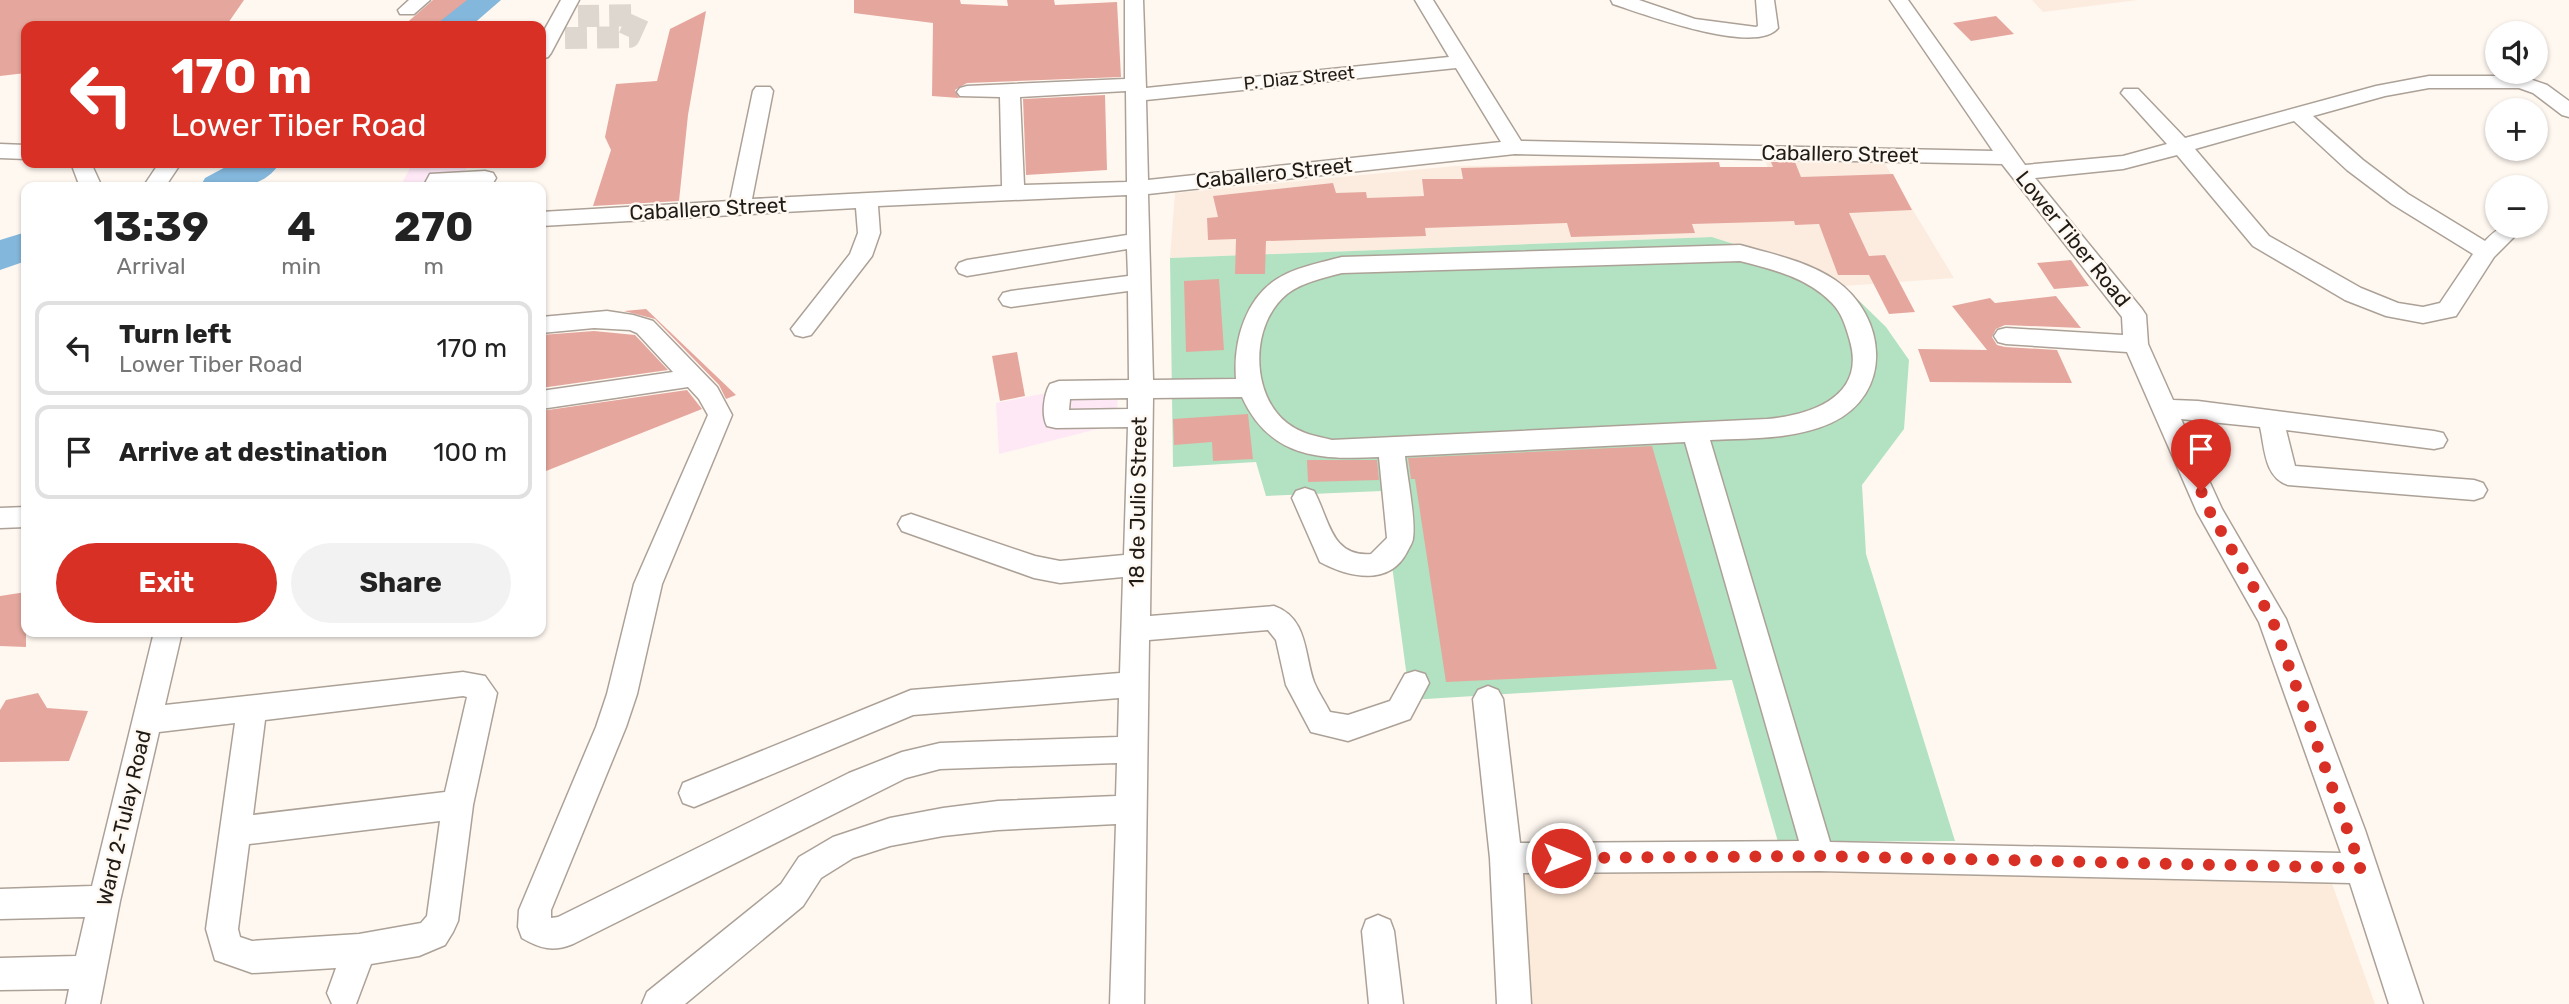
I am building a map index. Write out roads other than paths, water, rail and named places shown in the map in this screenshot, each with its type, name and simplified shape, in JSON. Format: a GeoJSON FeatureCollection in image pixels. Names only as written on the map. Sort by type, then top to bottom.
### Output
{"type":"FeatureCollection","features":[{"type":"Feature","properties":{"kind":"street","name":"18 de Julio Street"},"geometry":{"type":"LineString","coordinates":[[1127,1004],[1141,389],[1134,0]]}},
{"type":"Feature","properties":{"kind":"street"},"geometry":{"type":"LineString","coordinates":[[1424,0],[1515,148]]}},
{"type":"Feature","properties":{"kind":"street"},"geometry":{"type":"LineString","coordinates":[[1620,0],[1692,24],[1759,33],[1768,28],[1765,0]]}},
{"type":"Feature","properties":{"kind":"street","name":"Lower Tiber Road"},"geometry":{"type":"LineString","coordinates":[[1899,0],[2014,165],[2134,315],[2136,344],[2210,512],[2272,619],[2361,868],[2406,1004]]}},
{"type":"Feature","properties":{"kind":"street"},"geometry":{"type":"LineString","coordinates":[[551,43],[570,11]]}},
{"type":"Feature","properties":{"kind":"street","name":"P. Diaz Street"},"geometry":{"type":"LineString","coordinates":[[967,92],[1135,90],[1463,61]]}},
{"type":"Feature","properties":{"kind":"street","name":"Caballero Street"},"geometry":{"type":"LineString","coordinates":[[546,219],[740,207],[867,205],[892,208],[908,197],[1138,188],[1515,148],[2082,168],[2167,152],[2297,113],[2383,90],[2428,82],[2521,82],[2540,89],[2569,111]]}},
{"type":"Feature","properties":{"kind":"street"},"geometry":{"type":"LineString","coordinates":[[740,207],[763,91]]}},
{"type":"Feature","properties":{"kind":"street"},"geometry":{"type":"LineString","coordinates":[[1010,91],[1013,193]]}},
{"type":"Feature","properties":{"kind":"street"},"geometry":{"type":"LineString","coordinates":[[2130,93],[2181,146],[2260,242],[2353,293],[2394,310],[2423,315],[2448,310],[2486,252],[2501,238]]}},
{"type":"Feature","properties":{"kind":"street"},"geometry":{"type":"LineString","coordinates":[[2297,113],[2355,165],[2400,199],[2486,252]]}},
{"type":"Feature","properties":{"kind":"street"},"geometry":{"type":"LineString","coordinates":[[0,151],[21,152]]}},
{"type":"Feature","properties":{"kind":"street"},"geometry":{"type":"LineString","coordinates":[[436,182],[438,179],[486,176]]}},
{"type":"Feature","properties":{"kind":"street"},"geometry":{"type":"LineString","coordinates":[[803,329],[860,256],[869,233],[867,205]]}},
{"type":"Feature","properties":{"kind":"street"},"geometry":{"type":"LineString","coordinates":[[967,268],[1140,240]]}},
{"type":"Feature","properties":{"kind":"street"},"geometry":{"type":"LineString","coordinates":[[1740,253],[1801,273],[1839,294],[1855,313],[1866,359],[1861,381],[1843,403],[1823,417],[1798,424],[1695,432],[1332,450],[1290,438],[1265,417],[1248,388],[1245,359],[1258,312],[1285,284],[1342,265],[1740,253]]}},
{"type":"Feature","properties":{"kind":"street"},"geometry":{"type":"LineString","coordinates":[[1011,299],[1140,282]]}},
{"type":"Feature","properties":{"kind":"street"},"geometry":{"type":"LineString","coordinates":[[546,325],[611,320],[635,322],[645,327],[708,393],[720,415],[648,584],[622,694],[535,910],[534,927],[546,934],[561,933],[860,783],[902,765],[940,756],[977,753],[1132,750]]}},
{"type":"Feature","properties":{"kind":"street"},"geometry":{"type":"LineString","coordinates":[[2006,336],[2136,344]]}},
{"type":"Feature","properties":{"kind":"street"},"geometry":{"type":"LineString","coordinates":[[546,399],[691,378]]}},
{"type":"Feature","properties":{"kind":"street"},"geometry":{"type":"LineString","coordinates":[[1140,418],[1056,419],[1059,390],[1248,388]]}},
{"type":"Feature","properties":{"kind":"street"},"geometry":{"type":"LineString","coordinates":[[2166,409],[2198,410],[2434,440]]}},
{"type":"Feature","properties":{"kind":"street"},"geometry":{"type":"LineString","coordinates":[[2271,419],[2282,469],[2288,475],[2474,490]]}},
{"type":"Feature","properties":{"kind":"street"},"geometry":{"type":"LineString","coordinates":[[1695,432],[1819,856]]}},
{"type":"Feature","properties":{"kind":"street"},"geometry":{"type":"LineString","coordinates":[[1305,498],[1330,555],[1355,566],[1383,562],[1395,553],[1400,538],[1391,447]]}},
{"type":"Feature","properties":{"kind":"street"},"geometry":{"type":"LineString","coordinates":[[0,518],[21,517]]}},
{"type":"Feature","properties":{"kind":"street"},"geometry":{"type":"LineString","coordinates":[[911,524],[1034,567],[1060,572],[1136,565]]}},
{"type":"Feature","properties":{"kind":"street"},"geometry":{"type":"LineString","coordinates":[[1136,629],[1274,618],[1289,635],[1300,685],[1321,723],[1349,728],[1400,710],[1415,683]]}},
{"type":"Feature","properties":{"kind":"street","name":"Ward 2-Tulay Road"},"geometry":{"type":"LineString","coordinates":[[83,1004],[104,901],[167,637]]}},
{"type":"Feature","properties":{"kind":"street"},"geometry":{"type":"LineString","coordinates":[[147,720],[463,684],[475,685],[482,693],[458,805],[442,921],[433,934],[419,940],[359,950],[252,957],[227,949],[222,929],[252,709]]}},
{"type":"Feature","properties":{"kind":"street"},"geometry":{"type":"LineString","coordinates":[[694,793],[911,703],[1134,684]]}},
{"type":"Feature","properties":{"kind":"street"},"geometry":{"type":"LineString","coordinates":[[1488,699],[1506,858],[1514,1004]]}},
{"type":"Feature","properties":{"kind":"street"},"geometry":{"type":"LineString","coordinates":[[235,831],[458,805]]}},
{"type":"Feature","properties":{"kind":"street"},"geometry":{"type":"LineString","coordinates":[[659,1004],[792,895],[802,876],[834,850],[855,842],[947,819],[1084,810],[1131,810]]}},
{"type":"Feature","properties":{"kind":"street"},"geometry":{"type":"LineString","coordinates":[[1506,858],[1819,856],[2361,868]]}},
{"type":"Feature","properties":{"kind":"street"},"geometry":{"type":"LineString","coordinates":[[0,905],[104,901]]}},
{"type":"Feature","properties":{"kind":"street"},"geometry":{"type":"LineString","coordinates":[[1378,931],[1386,1004]]}},
{"type":"Feature","properties":{"kind":"street"},"geometry":{"type":"LineString","coordinates":[[344,993],[359,950]]}},
{"type":"Feature","properties":{"kind":"street"},"geometry":{"type":"LineString","coordinates":[[0,974],[89,972]]}},
{"type":"Feature","properties":{"kind":"waterway"},"geometry":{"type":"LineString","coordinates":[[457,21],[484,0]]}},
{"type":"Feature","properties":{"kind":"waterway"},"geometry":{"type":"LineString","coordinates":[[228,182],[252,168]]}},
{"type":"Feature","properties":{"kind":"waterway"},"geometry":{"type":"LineString","coordinates":[[0,256],[21,247]]}},
{"type":"Feature","properties":{"kind":"tunnel"},"geometry":{"type":"LineString","coordinates":[[565,38],[629,37],[639,15],[578,16]]}}]}
